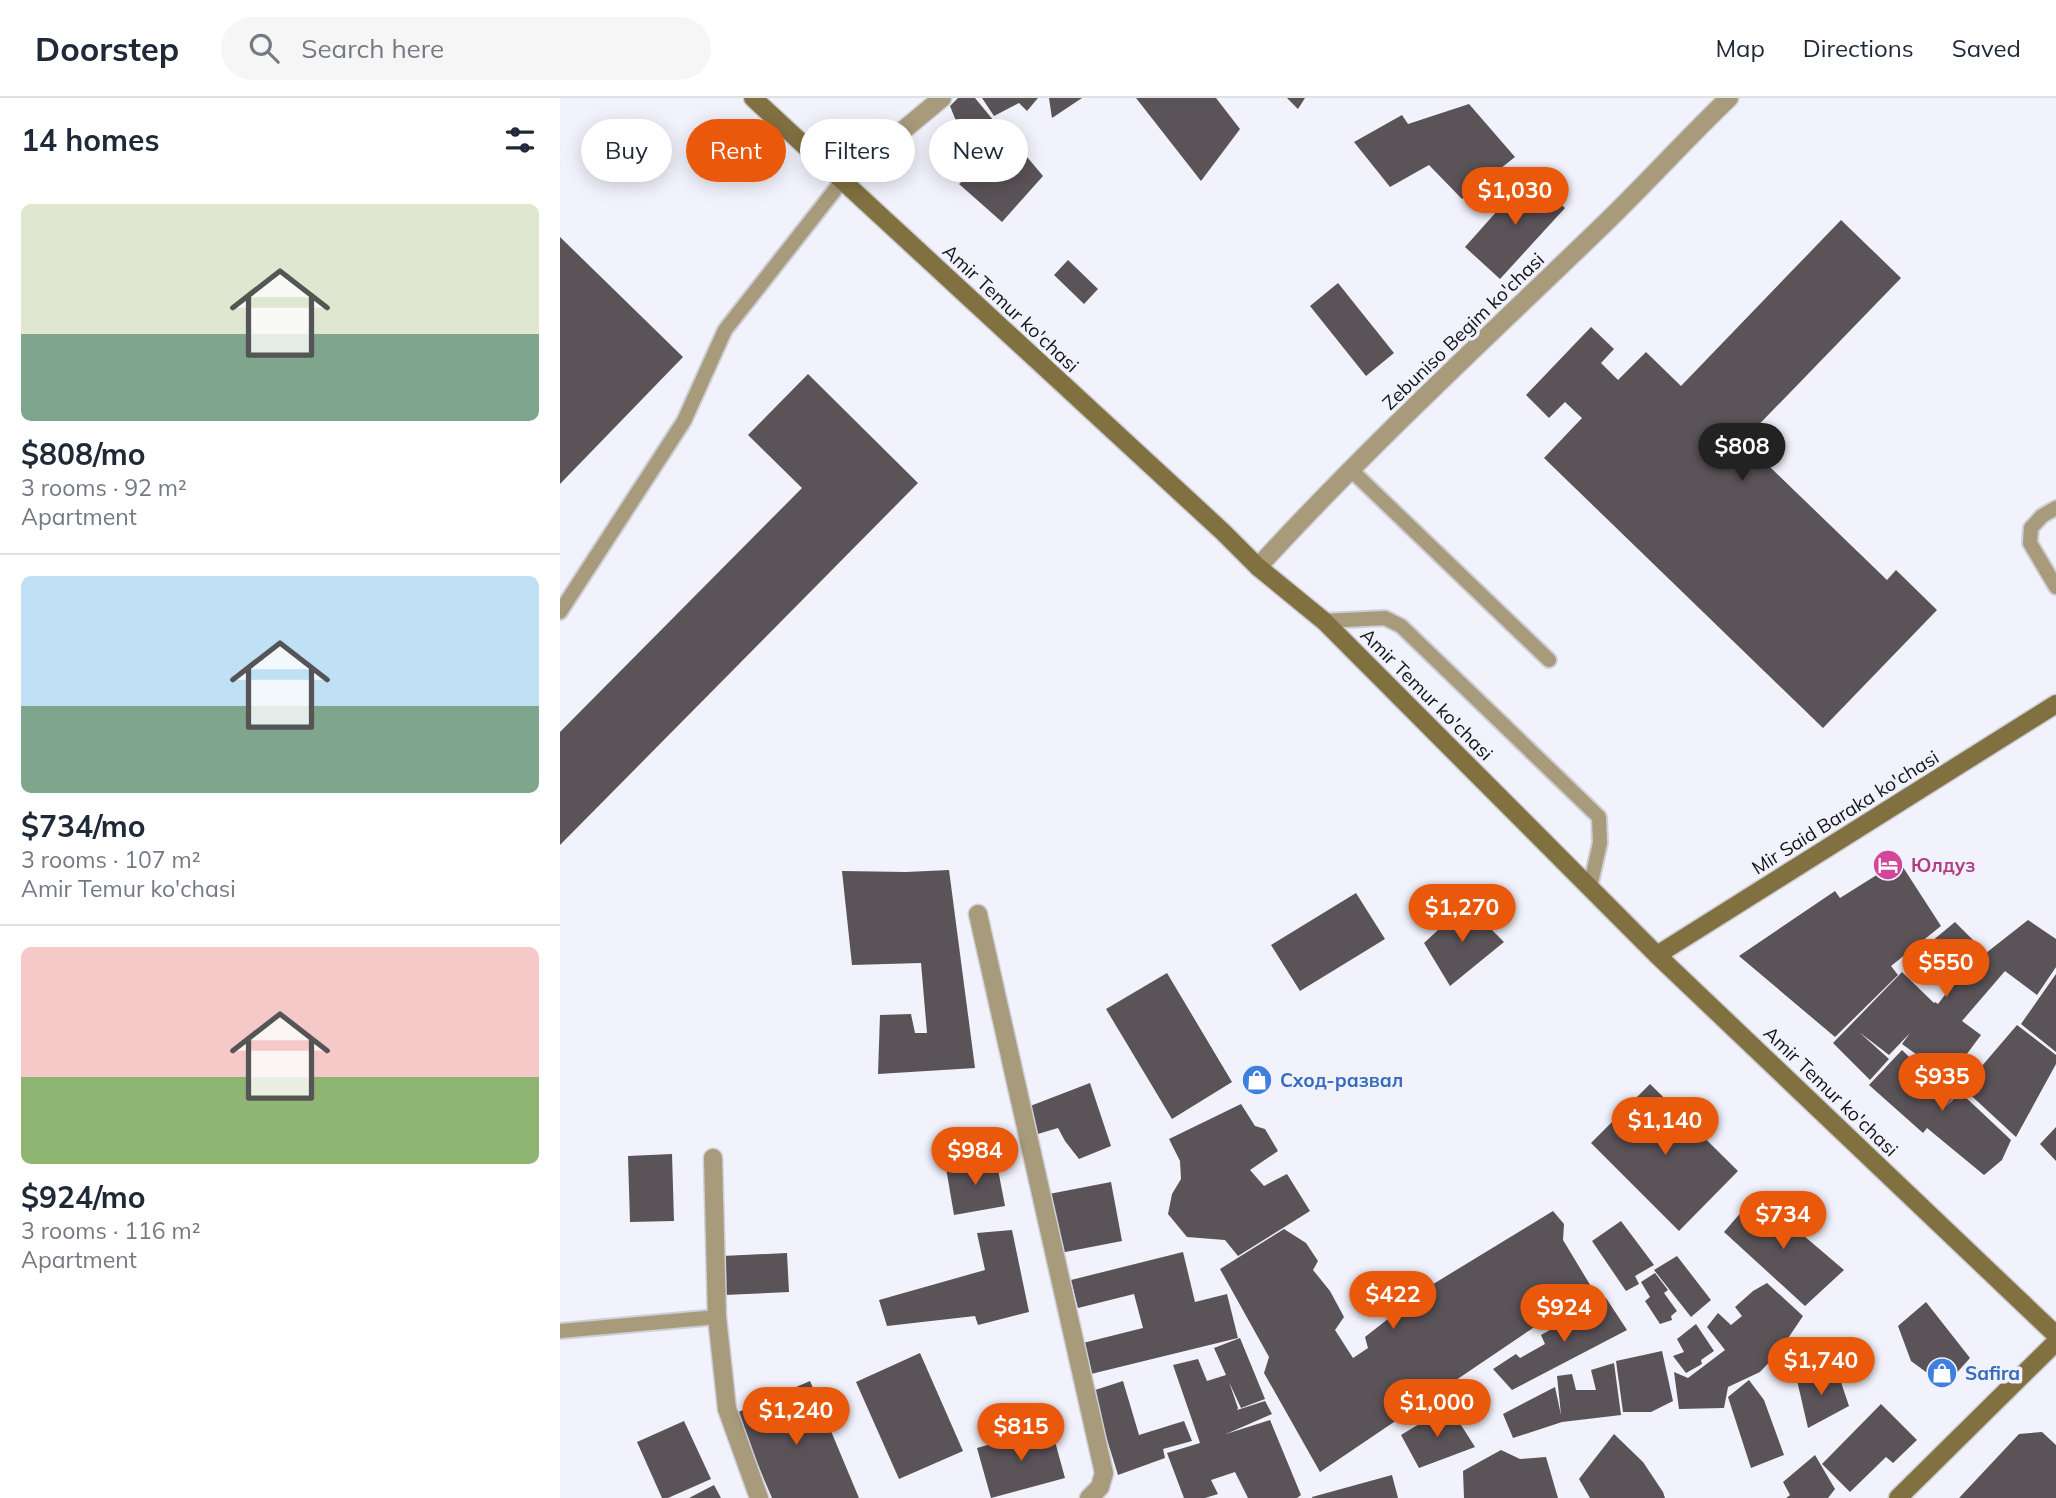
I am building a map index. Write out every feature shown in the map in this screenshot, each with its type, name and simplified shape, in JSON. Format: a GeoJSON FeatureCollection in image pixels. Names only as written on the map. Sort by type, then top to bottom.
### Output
{"type":"FeatureCollection","features":[{"type":"Feature","properties":{"kind":"main road","name":"Amir Temur ko'chasi"},"geometry":{"type":"LineString","coordinates":[[753,98],[800,142]]}},
{"type":"Feature","properties":{"kind":"main road","name":"Amir Temur ko'chasi"},"geometry":{"type":"LineString","coordinates":[[843,182],[1258,567],[1324,621],[1657,955],[2056,1335]]}},
{"type":"Feature","properties":{"kind":"main road","name":"Mir Said Baraka ko'chasi"},"geometry":{"type":"LineString","coordinates":[[1657,955],[2056,704]]}},
{"type":"Feature","properties":{"kind":"main road"},"geometry":{"type":"LineString","coordinates":[[1898,1498],[2056,1342]]}},
{"type":"Feature","properties":{"kind":"street"},"geometry":{"type":"LineString","coordinates":[[915,120],[942,98]]}},
{"type":"Feature","properties":{"kind":"street","name":"Zebuniso Begim ko'chasi"},"geometry":{"type":"LineString","coordinates":[[1258,567],[1350,469],[1612,217],[1729,98]]}},
{"type":"Feature","properties":{"kind":"street"},"geometry":{"type":"LineString","coordinates":[[978,914],[1104,1473],[1100,1487],[1089,1498]]}},
{"type":"Feature","properties":{"kind":"street"},"geometry":{"type":"LineString","coordinates":[[713,1158],[717,1317],[727,1409],[758,1498]]}},
{"type":"Feature","properties":{"kind":"lane"},"geometry":{"type":"LineString","coordinates":[[560,612],[684,421],[724,330],[841,182]]}},
{"type":"Feature","properties":{"kind":"lane"},"geometry":{"type":"LineString","coordinates":[[1350,469],[1549,660]]}},
{"type":"Feature","properties":{"kind":"lane"},"geometry":{"type":"LineString","coordinates":[[2056,508],[2042,516],[2031,528],[2029,543],[2056,587]]}},
{"type":"Feature","properties":{"kind":"lane"},"geometry":{"type":"LineString","coordinates":[[1324,621],[1385,618],[1401,626],[1599,817],[1600,843],[1590,887]]}},
{"type":"Feature","properties":{"kind":"lane"},"geometry":{"type":"LineString","coordinates":[[560,1331],[717,1317]]}},
{"type":"Feature","properties":{"kind":"building"},"geometry":{"type":"Polygon","coordinates":[[[958,98],[975,98],[992,119],[955,119],[950,106],[958,98]]]}},
{"type":"Feature","properties":{"kind":"building"},"geometry":{"type":"Polygon","coordinates":[[[982,98],[1038,98],[1027,111],[1019,103],[994,116],[982,98]]]}},
{"type":"Feature","properties":{"kind":"building"},"geometry":{"type":"Polygon","coordinates":[[[1049,98],[1082,98],[1052,118],[1049,98]]]}},
{"type":"Feature","properties":{"kind":"building"},"geometry":{"type":"Polygon","coordinates":[[[1136,98],[1216,98],[1240,129],[1201,181],[1136,98]]]}},
{"type":"Feature","properties":{"kind":"building"},"geometry":{"type":"Polygon","coordinates":[[[1287,98],[1305,98],[1298,109],[1287,98]]]}},
{"type":"Feature","properties":{"kind":"building"},"geometry":{"type":"Polygon","coordinates":[[[1469,104],[1515,157],[1462,199],[1429,165],[1390,187],[1354,142],[1402,115],[1408,124],[1469,104]]]}},
{"type":"Feature","properties":{"kind":"building"},"geometry":{"type":"Polygon","coordinates":[[[1028,158],[1043,176],[1002,222],[959,184],[1028,182],[1028,158]]]}},
{"type":"Feature","properties":{"kind":"building"},"geometry":{"type":"Polygon","coordinates":[[[1529,175],[1565,208],[1500,279],[1465,247],[1529,175]]]}},
{"type":"Feature","properties":{"kind":"building"},"geometry":{"type":"Polygon","coordinates":[[[1841,220],[1901,278],[1743,441],[1887,580],[1896,570],[1937,610],[1823,728],[1544,458],[1582,418],[1565,402],[1549,418],[1526,395],[1591,327],[1614,349],[1601,363],[1618,380],[1646,352],[1681,386],[1841,220]]]}},
{"type":"Feature","properties":{"kind":"building"},"geometry":{"type":"Polygon","coordinates":[[[560,237],[683,357],[560,484],[560,237]]]}},
{"type":"Feature","properties":{"kind":"building"},"geometry":{"type":"Polygon","coordinates":[[[1068,260],[1098,289],[1084,304],[1054,275],[1068,260]]]}},
{"type":"Feature","properties":{"kind":"building"},"geometry":{"type":"Polygon","coordinates":[[[1338,283],[1394,353],[1366,376],[1310,306],[1338,283]]]}},
{"type":"Feature","properties":{"kind":"building"},"geometry":{"type":"Polygon","coordinates":[[[808,374],[918,483],[560,845],[560,732],[802,488],[748,435],[808,374]]]}},
{"type":"Feature","properties":{"kind":"building"},"geometry":{"type":"Polygon","coordinates":[[[1899,861],[1941,926],[1891,966],[1898,975],[1835,1037],[1739,956],[1835,891],[1840,898],[1899,861]]]}},
{"type":"Feature","properties":{"kind":"building"},"geometry":{"type":"Polygon","coordinates":[[[949,870],[975,1068],[878,1074],[880,1015],[911,1014],[915,1033],[927,1033],[921,963],[852,965],[842,871],[949,870]]]}},
{"type":"Feature","properties":{"kind":"building"},"geometry":{"type":"Polygon","coordinates":[[[1356,893],[1385,939],[1300,991],[1271,945],[1356,893]]]}},
{"type":"Feature","properties":{"kind":"building"},"geometry":{"type":"Polygon","coordinates":[[[1466,904],[1504,942],[1450,986],[1424,943],[1466,904]]]}},
{"type":"Feature","properties":{"kind":"building"},"geometry":{"type":"Polygon","coordinates":[[[2028,920],[2056,939],[2056,967],[2037,995],[2005,971],[1962,1021],[1981,1035],[1949,1078],[1902,1044],[1910,1033],[1889,1055],[1859,1032],[1889,1059],[1870,1080],[1833,1043],[1902,972],[1938,1004],[1950,988],[1914,956],[1955,922],[1986,953],[2028,920]]]}},
{"type":"Feature","properties":{"kind":"building"},"geometry":{"type":"Polygon","coordinates":[[[1167,973],[1232,1082],[1172,1119],[1106,1009],[1167,973]]]}},
{"type":"Feature","properties":{"kind":"building"},"geometry":{"type":"Polygon","coordinates":[[[2056,974],[2056,1052],[2021,1024],[2056,974]]]}},
{"type":"Feature","properties":{"kind":"building"},"geometry":{"type":"Polygon","coordinates":[[[2017,1025],[2056,1055],[2056,1064],[2016,1137],[1963,1088],[2017,1025]]]}},
{"type":"Feature","properties":{"kind":"building"},"geometry":{"type":"Polygon","coordinates":[[[1902,1050],[1952,1099],[1946,1107],[1960,1092],[2011,1140],[2002,1160],[1984,1175],[1927,1128],[1923,1133],[1869,1085],[1902,1050]]]}},
{"type":"Feature","properties":{"kind":"building"},"geometry":{"type":"Polygon","coordinates":[[[1090,1083],[1111,1146],[1079,1159],[1058,1128],[1031,1136],[1025,1108],[1090,1083]]]}},
{"type":"Feature","properties":{"kind":"building"},"geometry":{"type":"Polygon","coordinates":[[[1650,1084],[1738,1171],[1679,1231],[1591,1143],[1650,1084]]]}},
{"type":"Feature","properties":{"kind":"building"},"geometry":{"type":"Polygon","coordinates":[[[1241,1104],[1255,1126],[1265,1129],[1278,1151],[1250,1170],[1264,1186],[1287,1174],[1310,1211],[1238,1256],[1225,1240],[1187,1237],[1168,1214],[1172,1194],[1181,1179],[1180,1161],[1169,1139],[1241,1104]]]}},
{"type":"Feature","properties":{"kind":"building"},"geometry":{"type":"Polygon","coordinates":[[[2056,1127],[2056,1161],[2040,1144],[2056,1127]]]}},
{"type":"Feature","properties":{"kind":"building"},"geometry":{"type":"Polygon","coordinates":[[[672,1154],[674,1221],[630,1222],[628,1156],[672,1154]]]}},
{"type":"Feature","properties":{"kind":"building"},"geometry":{"type":"Polygon","coordinates":[[[996,1159],[1005,1206],[954,1215],[946,1168],[996,1159]]]}},
{"type":"Feature","properties":{"kind":"building"},"geometry":{"type":"Polygon","coordinates":[[[1111,1182],[1122,1241],[1060,1253],[1049,1194],[1111,1182]]]}},
{"type":"Feature","properties":{"kind":"building"},"geometry":{"type":"Polygon","coordinates":[[[1756,1195],[1844,1270],[1805,1306],[1724,1232],[1756,1195]]]}},
{"type":"Feature","properties":{"kind":"building"},"geometry":{"type":"Polygon","coordinates":[[[1553,1211],[1564,1224],[1563,1240],[1592,1288],[1320,1472],[1264,1373],[1269,1357],[1220,1269],[1284,1229],[1306,1243],[1318,1261],[1313,1270],[1330,1291],[1344,1317],[1335,1330],[1353,1358],[1368,1348],[1365,1337],[1430,1286],[1553,1211]]]}},
{"type":"Feature","properties":{"kind":"building"},"geometry":{"type":"Polygon","coordinates":[[[1621,1221],[1654,1265],[1635,1276],[1639,1284],[1626,1291],[1592,1241],[1621,1221]]]}},
{"type":"Feature","properties":{"kind":"building"},"geometry":{"type":"Polygon","coordinates":[[[1012,1230],[1029,1312],[978,1325],[975,1316],[887,1326],[879,1300],[985,1270],[977,1233],[1012,1230]]]}},
{"type":"Feature","properties":{"kind":"building"},"geometry":{"type":"Polygon","coordinates":[[[1183,1252],[1195,1302],[1227,1294],[1238,1338],[1091,1374],[1083,1343],[1143,1328],[1134,1294],[1078,1308],[1071,1280],[1183,1252]]]}},
{"type":"Feature","properties":{"kind":"building"},"geometry":{"type":"Polygon","coordinates":[[[787,1253],[789,1292],[724,1295],[722,1256],[787,1253]]]}},
{"type":"Feature","properties":{"kind":"building"},"geometry":{"type":"Polygon","coordinates":[[[1677,1256],[1711,1300],[1691,1317],[1654,1270],[1677,1256]]]}},
{"type":"Feature","properties":{"kind":"building"},"geometry":{"type":"Polygon","coordinates":[[[1655,1273],[1668,1290],[1664,1293],[1677,1311],[1671,1316],[1672,1320],[1660,1324],[1645,1301],[1650,1297],[1641,1282],[1655,1273]]]}},
{"type":"Feature","properties":{"kind":"building"},"geometry":{"type":"Polygon","coordinates":[[[1767,1283],[1803,1316],[1778,1353],[1760,1372],[1728,1387],[1724,1408],[1679,1409],[1674,1372],[1688,1378],[1725,1350],[1707,1327],[1718,1313],[1731,1325],[1742,1316],[1735,1307],[1767,1283]]]}},
{"type":"Feature","properties":{"kind":"building"},"geometry":{"type":"Polygon","coordinates":[[[1606,1298],[1627,1330],[1512,1390],[1493,1369],[1516,1354],[1520,1358],[1545,1344],[1541,1335],[1606,1298]]]}},
{"type":"Feature","properties":{"kind":"building"},"geometry":{"type":"Polygon","coordinates":[[[1926,1302],[1970,1358],[1945,1386],[1911,1361],[1898,1326],[1926,1302]]]}},
{"type":"Feature","properties":{"kind":"building"},"geometry":{"type":"Polygon","coordinates":[[[1696,1324],[1714,1351],[1701,1360],[1702,1364],[1686,1373],[1673,1356],[1684,1352],[1677,1339],[1696,1324]]]}},
{"type":"Feature","properties":{"kind":"building"},"geometry":{"type":"Polygon","coordinates":[[[1240,1338],[1265,1399],[1241,1408],[1229,1382],[1237,1410],[1265,1401],[1272,1414],[1226,1434],[1270,1420],[1301,1495],[1297,1498],[1248,1498],[1235,1472],[1211,1480],[1218,1494],[1205,1498],[1184,1498],[1167,1453],[1200,1443],[1173,1365],[1198,1359],[1207,1381],[1226,1375],[1214,1348],[1240,1338]]]}},
{"type":"Feature","properties":{"kind":"building"},"geometry":{"type":"Polygon","coordinates":[[[1662,1351],[1673,1401],[1651,1412],[1623,1412],[1616,1361],[1662,1351]]]}},
{"type":"Feature","properties":{"kind":"building"},"geometry":{"type":"Polygon","coordinates":[[[920,1353],[963,1451],[899,1479],[856,1382],[920,1353]]]}},
{"type":"Feature","properties":{"kind":"building"},"geometry":{"type":"Polygon","coordinates":[[[1614,1363],[1621,1415],[1562,1422],[1513,1438],[1503,1414],[1555,1387],[1561,1415],[1557,1376],[1572,1374],[1576,1390],[1596,1390],[1591,1370],[1614,1363]]]}},
{"type":"Feature","properties":{"kind":"building"},"geometry":{"type":"Polygon","coordinates":[[[1838,1373],[1849,1406],[1808,1428],[1796,1376],[1838,1373]]]}},
{"type":"Feature","properties":{"kind":"building"},"geometry":{"type":"Polygon","coordinates":[[[1749,1380],[1764,1400],[1784,1455],[1751,1468],[1728,1397],[1749,1380]]]}},
{"type":"Feature","properties":{"kind":"building"},"geometry":{"type":"Polygon","coordinates":[[[810,1381],[859,1498],[772,1498],[736,1413],[810,1381]]]}},
{"type":"Feature","properties":{"kind":"building"},"geometry":{"type":"Polygon","coordinates":[[[1123,1381],[1139,1435],[1184,1421],[1192,1441],[1163,1449],[1165,1458],[1118,1475],[1092,1391],[1123,1381]]]}},
{"type":"Feature","properties":{"kind":"building"},"geometry":{"type":"Polygon","coordinates":[[[1881,1404],[1917,1440],[1893,1463],[1886,1457],[1850,1492],[1822,1464],[1881,1404]]]}},
{"type":"Feature","properties":{"kind":"building"},"geometry":{"type":"Polygon","coordinates":[[[1449,1406],[1475,1447],[1419,1468],[1401,1435],[1449,1406]]]}},
{"type":"Feature","properties":{"kind":"building"},"geometry":{"type":"Polygon","coordinates":[[[684,1421],[711,1479],[668,1498],[662,1498],[637,1442],[684,1421]]]}},
{"type":"Feature","properties":{"kind":"building"},"geometry":{"type":"Polygon","coordinates":[[[1051,1427],[1065,1478],[991,1498],[977,1448],[1051,1427]]]}},
{"type":"Feature","properties":{"kind":"building"},"geometry":{"type":"Polygon","coordinates":[[[2042,1432],[2056,1445],[2056,1498],[1959,1498],[2019,1434],[2042,1432]]]}},
{"type":"Feature","properties":{"kind":"building"},"geometry":{"type":"Polygon","coordinates":[[[1614,1434],[1643,1462],[1665,1498],[1590,1498],[1579,1479],[1614,1434]]]}},
{"type":"Feature","properties":{"kind":"building"},"geometry":{"type":"Polygon","coordinates":[[[1501,1450],[1520,1459],[1546,1457],[1558,1498],[1464,1498],[1463,1471],[1501,1450]]]}},
{"type":"Feature","properties":{"kind":"building"},"geometry":{"type":"Polygon","coordinates":[[[1815,1455],[1835,1489],[1828,1498],[1786,1498],[1790,1495],[1783,1482],[1815,1455]]]}},
{"type":"Feature","properties":{"kind":"building"},"geometry":{"type":"Polygon","coordinates":[[[1392,1475],[1398,1498],[1312,1498],[1312,1497],[1392,1475]]]}},
{"type":"Feature","properties":{"kind":"building"},"geometry":{"type":"Polygon","coordinates":[[[714,1485],[721,1498],[689,1498],[714,1485]]]}},
{"type":"Feature","properties":{"kind":"place","name":"Юлдуз"},"geometry":{"type":"Point","coordinates":[1888,865]}},
{"type":"Feature","properties":{"kind":"place","name":"Сход-развал"},"geometry":{"type":"Point","coordinates":[1257,1080]}},
{"type":"Feature","properties":{"kind":"place","name":"Safira"},"geometry":{"type":"Point","coordinates":[1942,1373]}}]}
